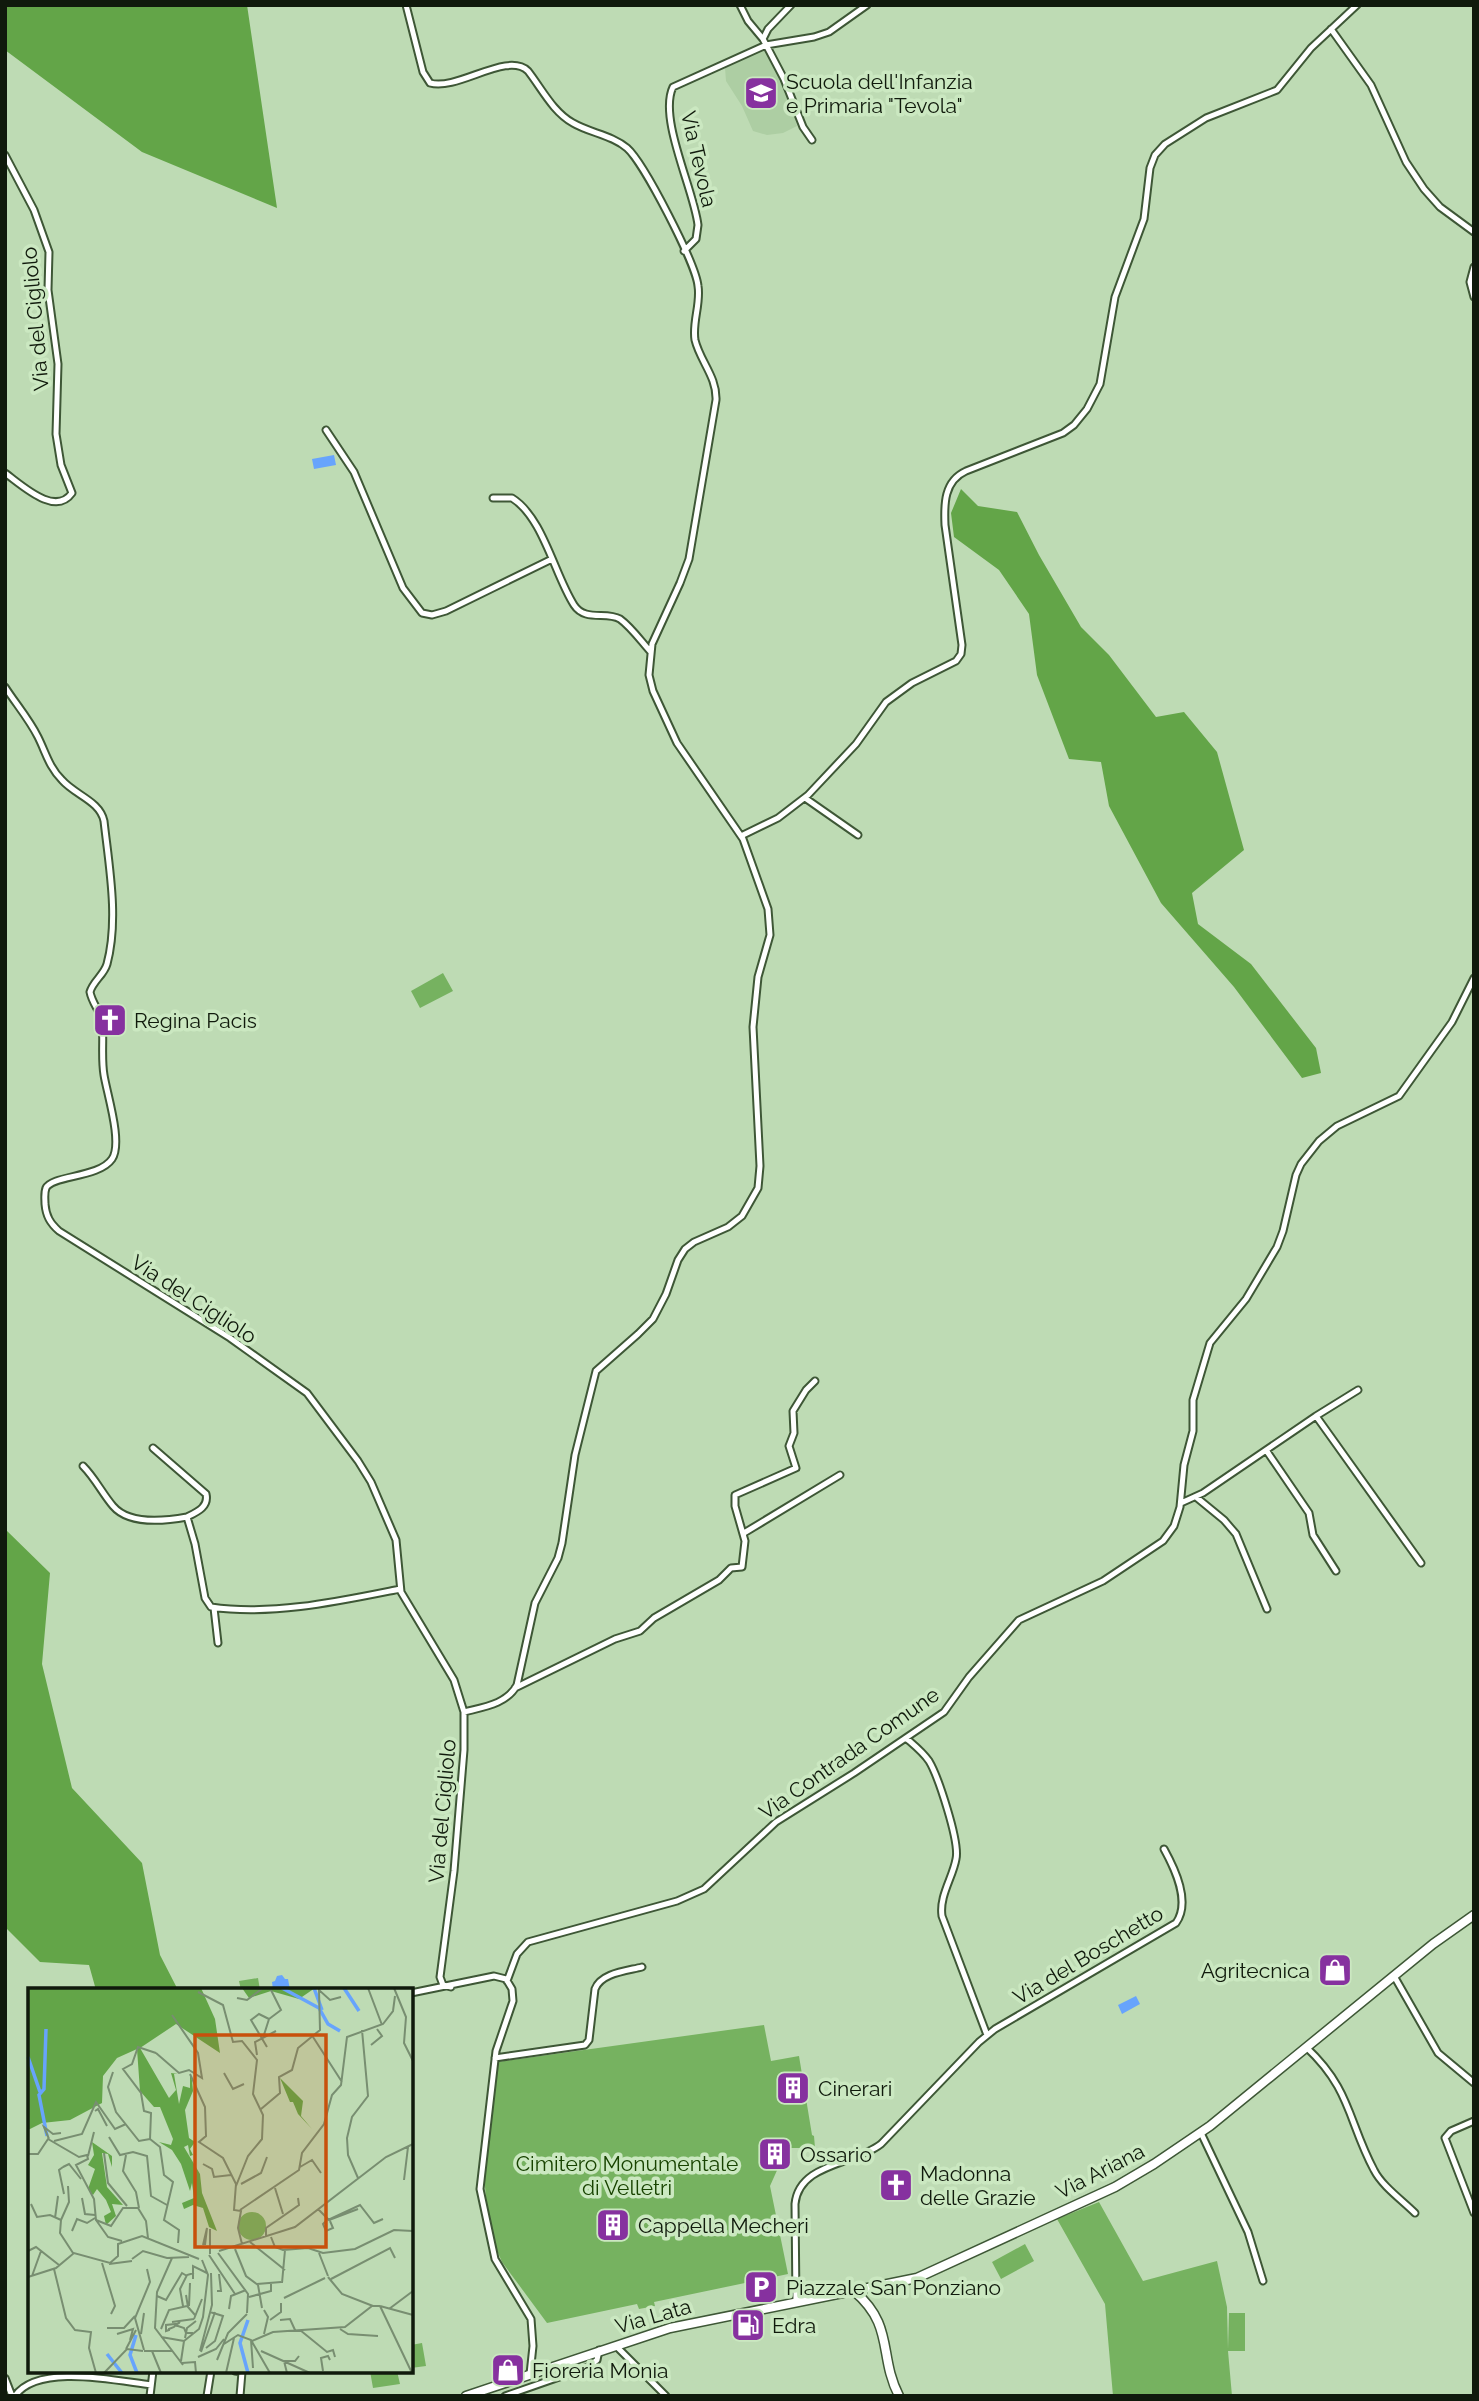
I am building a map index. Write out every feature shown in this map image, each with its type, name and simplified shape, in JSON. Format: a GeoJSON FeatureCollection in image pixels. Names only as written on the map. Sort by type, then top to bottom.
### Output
{"type":"FeatureCollection","features":[{"type":"Feature","properties":{"kind":"main road","name":"Via Ariana"},"geometry":{"type":"LineString","coordinates":[[854,2291],[901,2283],[927,2274],[1115,2187],[1201,2133],[1444,1935],[1474,1915]]}},
{"type":"Feature","properties":{"kind":"main road","name":"Via Lata"},"geometry":{"type":"LineString","coordinates":[[466,2396],[614,2345],[689,2323],[854,2291]]}},
{"type":"Feature","properties":{"kind":"main road"},"geometry":{"type":"LineString","coordinates":[[854,2291],[870,2306],[880,2323],[893,2383],[899,2396]]}},
{"type":"Feature","properties":{"kind":"street"},"geometry":{"type":"LineString","coordinates":[[407,5],[428,82],[442,85],[509,65],[524,67],[564,117],[618,142],[630,151],[650,181],[698,285],[695,338],[714,383],[716,400],[689,559],[650,651],[650,682],[674,737],[696,774],[741,836],[767,905],[770,926],[758,977],[753,1027],[759,1120],[758,1188],[737,1222],[685,1249],[653,1319],[596,1371],[575,1455],[561,1548],[535,1603],[516,1688]]}},
{"type":"Feature","properties":{"kind":"street"},"geometry":{"type":"LineString","coordinates":[[740,5],[764,42],[803,127],[812,140]]}},
{"type":"Feature","properties":{"kind":"street","name":"Via Tevola"},"geometry":{"type":"LineString","coordinates":[[764,42],[768,29],[791,5]]}},
{"type":"Feature","properties":{"kind":"street","name":"Via Tevola"},"geometry":{"type":"LineString","coordinates":[[684,251],[696,239],[698,225],[676,142],[671,114],[672,89],[764,42],[814,37],[830,32],[867,5]]}},
{"type":"Feature","properties":{"kind":"street"},"geometry":{"type":"LineString","coordinates":[[741,836],[778,818],[805,798],[848,754],[878,710],[891,698],[960,656],[962,645],[945,526],[945,505],[950,484],[963,472],[1063,433],[1074,425],[1090,405],[1101,379],[1117,288],[1144,219],[1154,155],[1168,142],[1202,120],[1276,91],[1311,48],[1357,5]]}},
{"type":"Feature","properties":{"kind":"street"},"geometry":{"type":"LineString","coordinates":[[1331,29],[1371,85],[1404,157],[1424,189],[1440,207],[1474,232]]}},
{"type":"Feature","properties":{"kind":"street","name":"Via del Cigliolo"},"geometry":{"type":"LineString","coordinates":[[5,155],[34,211],[49,252],[48,290],[58,359],[56,428],[61,465],[72,493],[61,502],[52,502],[5,474]]}},
{"type":"Feature","properties":{"kind":"street"},"geometry":{"type":"LineString","coordinates":[[1474,268],[1470,282],[1474,297]]}},
{"type":"Feature","properties":{"kind":"street"},"geometry":{"type":"LineString","coordinates":[[326,429],[354,472],[403,588],[422,613],[432,615],[446,611],[552,559]]}},
{"type":"Feature","properties":{"kind":"street"},"geometry":{"type":"LineString","coordinates":[[493,498],[510,497],[517,501],[537,528],[577,609],[593,615],[617,618],[650,651]]}},
{"type":"Feature","properties":{"kind":"street","name":"Via del Cigliolo"},"geometry":{"type":"LineString","coordinates":[[5,687],[38,736],[53,771],[72,790],[102,812],[110,878],[110,947],[104,972],[90,992],[102,1020],[103,1069],[115,1130],[115,1150],[111,1161],[97,1170],[48,1185],[44,1195],[48,1219],[59,1231],[234,1341],[310,1396],[362,1466],[382,1505],[396,1541],[400,1589],[454,1680],[464,1712],[464,1750],[453,1880],[440,1977],[443,1985],[451,1987]]}},
{"type":"Feature","properties":{"kind":"street"},"geometry":{"type":"LineString","coordinates":[[805,798],[858,835]]}},
{"type":"Feature","properties":{"kind":"street","name":"Via Contrada Comune"},"geometry":{"type":"LineString","coordinates":[[508,1981],[517,1954],[528,1942],[677,1901],[704,1889],[776,1822],[949,1707],[968,1677],[1017,1622],[1103,1581],[1160,1544],[1174,1526],[1181,1503],[1184,1468],[1194,1425],[1193,1400],[1210,1343],[1243,1303],[1277,1247],[1300,1167],[1319,1141],[1337,1126],[1399,1096],[1452,1022],[1474,978]]}},
{"type":"Feature","properties":{"kind":"street"},"geometry":{"type":"LineString","coordinates":[[464,1712],[502,1700],[516,1688],[615,1639],[640,1631],[656,1616],[719,1580],[731,1568],[742,1567],[746,1547],[735,1495],[796,1468],[789,1446],[794,1433],[793,1411],[815,1381]]}},
{"type":"Feature","properties":{"kind":"street"},"geometry":{"type":"LineString","coordinates":[[1181,1503],[1196,1497],[1358,1390]]}},
{"type":"Feature","properties":{"kind":"street"},"geometry":{"type":"LineString","coordinates":[[1316,1416],[1421,1563]]}},
{"type":"Feature","properties":{"kind":"street"},"geometry":{"type":"LineString","coordinates":[[83,1466],[122,1514],[151,1520],[187,1517],[204,1505],[207,1498],[205,1492],[153,1448]]}},
{"type":"Feature","properties":{"kind":"street"},"geometry":{"type":"LineString","coordinates":[[1266,1450],[1309,1513],[1313,1535],[1336,1571]]}},
{"type":"Feature","properties":{"kind":"street"},"geometry":{"type":"LineString","coordinates":[[744,1533],[841,1475]]}},
{"type":"Feature","properties":{"kind":"street"},"geometry":{"type":"LineString","coordinates":[[1196,1497],[1221,1517],[1236,1534],[1267,1609]]}},
{"type":"Feature","properties":{"kind":"street"},"geometry":{"type":"LineString","coordinates":[[187,1517],[206,1601],[214,1608],[292,1606],[400,1589]]}},
{"type":"Feature","properties":{"kind":"street"},"geometry":{"type":"LineString","coordinates":[[214,1608],[218,1643]]}},
{"type":"Feature","properties":{"kind":"street"},"geometry":{"type":"LineString","coordinates":[[906,1738],[923,1753],[933,1769],[955,1837],[957,1858],[942,1901],[941,1913],[987,2035]]}},
{"type":"Feature","properties":{"kind":"street","name":"Via del Boschetto"},"geometry":{"type":"LineString","coordinates":[[796,2302],[795,2209],[800,2186],[817,2173],[878,2147],[987,2035],[1059,1989],[1176,1923],[1182,1907],[1180,1892],[1164,1849]]}},
{"type":"Feature","properties":{"kind":"street"},"geometry":{"type":"LineString","coordinates":[[495,2058],[585,2045],[589,2040],[598,1982],[605,1977],[642,1967]]}},
{"type":"Feature","properties":{"kind":"street"},"geometry":{"type":"LineString","coordinates":[[413,1993],[451,1987],[491,1976],[508,1981],[513,1991],[513,2003],[497,2043],[481,2174],[481,2195],[495,2259],[531,2319],[533,2346],[530,2374]]}},
{"type":"Feature","properties":{"kind":"street"},"geometry":{"type":"LineString","coordinates":[[1394,1976],[1438,2053],[1474,2083]]}},
{"type":"Feature","properties":{"kind":"street"},"geometry":{"type":"LineString","coordinates":[[1307,2047],[1324,2064],[1340,2087],[1375,2172],[1415,2213]]}},
{"type":"Feature","properties":{"kind":"street"},"geometry":{"type":"LineString","coordinates":[[1474,2121],[1451,2131],[1445,2138],[1474,2213]]}},
{"type":"Feature","properties":{"kind":"street"},"geometry":{"type":"LineString","coordinates":[[1201,2133],[1248,2232],[1263,2281]]}},
{"type":"Feature","properties":{"kind":"street"},"geometry":{"type":"LineString","coordinates":[[614,2345],[666,2396]]}},
{"type":"Feature","properties":{"kind":"street"},"geometry":{"type":"LineString","coordinates":[[505,2396],[590,2366],[597,2360],[599,2350]]}},
{"type":"Feature","properties":{"kind":"street"},"geometry":{"type":"LineString","coordinates":[[112,2380],[113,2373]]}},
{"type":"Feature","properties":{"kind":"street"},"geometry":{"type":"LineString","coordinates":[[150,2396],[153,2373]]}},
{"type":"Feature","properties":{"kind":"street"},"geometry":{"type":"LineString","coordinates":[[207,2396],[211,2373]]}},
{"type":"Feature","properties":{"kind":"street"},"geometry":{"type":"LineString","coordinates":[[239,2373],[240,2396]]}},
{"type":"Feature","properties":{"kind":"street"},"geometry":{"type":"LineString","coordinates":[[5,2378],[14,2396],[30,2384],[82,2374],[151,2385]]}},
{"type":"Feature","properties":{"kind":"street"},"geometry":{"type":"LineString","coordinates":[[515,2396],[526,2389]]}},
{"type":"Feature","properties":{"kind":"shaded area","name":"Scuola dell'Infanzia e Primaria \"Tevola\""},"geometry":{"type":"Polygon","coordinates":[[[764,49],[783,80],[797,126],[783,133],[767,135],[753,131],[742,106],[726,81],[725,68],[764,49]]]}},
{"type":"Feature","properties":{"kind":"green space"},"geometry":{"type":"Polygon","coordinates":[[[5,5],[247,5],[277,208],[142,152],[5,50],[5,5]]]}},
{"type":"Feature","properties":{"kind":"green space"},"geometry":{"type":"Polygon","coordinates":[[[961,489],[978,506],[1017,512],[1081,627],[1109,655],[1156,717],[1184,712],[1217,752],[1244,850],[1192,893],[1198,924],[1251,964],[1316,1048],[1321,1073],[1302,1078],[1234,987],[1161,903],[1109,806],[1101,762],[1069,759],[1037,675],[1029,614],[999,570],[954,537],[951,513],[961,489]]]}},
{"type":"Feature","properties":{"kind":"green space"},"geometry":{"type":"Polygon","coordinates":[[[443,973],[453,991],[420,1008],[411,991],[443,973]]]}},
{"type":"Feature","properties":{"kind":"green space"},"geometry":{"type":"Polygon","coordinates":[[[5,1529],[50,1573],[42,1664],[72,1788],[142,1863],[160,1955],[177,1988],[95,1988],[89,1965],[40,1962],[5,1927],[5,1529]]]}},
{"type":"Feature","properties":{"kind":"green space"},"geometry":{"type":"Polygon","coordinates":[[[258,1978],[260,1988],[241,1988],[239,1981],[258,1978]]]}},
{"type":"Feature","properties":{"kind":"green space","name":"Cimitero Monumentale di Velletri"},"geometry":{"type":"Polygon","coordinates":[[[764,2025],[771,2061],[799,2056],[814,2136],[815,2148],[787,2148],[770,2186],[788,2274],[654,2302],[655,2306],[639,2309],[637,2304],[547,2323],[502,2262],[495,2246],[487,2207],[484,2177],[497,2062],[764,2025]]]}},
{"type":"Feature","properties":{"kind":"green space"},"geometry":{"type":"Polygon","coordinates":[[[1099,2202],[1143,2281],[1217,2261],[1227,2307],[1228,2349],[1229,2313],[1245,2313],[1245,2351],[1228,2351],[1232,2396],[1113,2396],[1105,2304],[1057,2219],[1099,2202]]]}},
{"type":"Feature","properties":{"kind":"green space"},"geometry":{"type":"Polygon","coordinates":[[[1025,2244],[1034,2261],[1001,2279],[992,2262],[1025,2244]]]}},
{"type":"Feature","properties":{"kind":"green space"},"geometry":{"type":"Polygon","coordinates":[[[422,2343],[426,2366],[413,2368],[413,2345],[422,2343]]]}},
{"type":"Feature","properties":{"kind":"green space"},"geometry":{"type":"Polygon","coordinates":[[[370,2373],[397,2373],[400,2384],[373,2388],[370,2373]]]}},
{"type":"Feature","properties":{"kind":"water"},"geometry":{"type":"Polygon","coordinates":[[[334,455],[336,465],[314,469],[312,459],[334,455]]]}},
{"type":"Feature","properties":{"kind":"water"},"geometry":{"type":"Polygon","coordinates":[[[282,1975],[288,1979],[290,1988],[273,1988],[272,1982],[282,1975]]]}},
{"type":"Feature","properties":{"kind":"water"},"geometry":{"type":"Polygon","coordinates":[[[1136,1996],[1140,2004],[1122,2014],[1118,2005],[1136,1996]]]}},
{"type":"Feature","properties":{"kind":"place","name":"Scuola dell'Infanzia e Primaria \"Tevola\""},"geometry":{"type":"Point","coordinates":[761,93]}},
{"type":"Feature","properties":{"kind":"place","name":"Regina Pacis"},"geometry":{"type":"Point","coordinates":[110,1020]}},
{"type":"Feature","properties":{"kind":"place","name":"Agritecnica"},"geometry":{"type":"Point","coordinates":[1335,1970]}},
{"type":"Feature","properties":{"kind":"place","name":"Cinerari"},"geometry":{"type":"Point","coordinates":[793,2088]}},
{"type":"Feature","properties":{"kind":"place","name":"Ossario"},"geometry":{"type":"Point","coordinates":[775,2154]}},
{"type":"Feature","properties":{"kind":"place","name":"Madonna delle Grazie"},"geometry":{"type":"Point","coordinates":[896,2185]}},
{"type":"Feature","properties":{"kind":"place","name":"Cappella Mecheri"},"geometry":{"type":"Point","coordinates":[613,2225]}},
{"type":"Feature","properties":{"kind":"place","name":"Piazzale San Ponziano"},"geometry":{"type":"Point","coordinates":[761,2287]}},
{"type":"Feature","properties":{"kind":"place","name":"Edra"},"geometry":{"type":"Point","coordinates":[748,2325]}},
{"type":"Feature","properties":{"kind":"place","name":"Fioreria Monia"},"geometry":{"type":"Point","coordinates":[508,2370]}}]}
